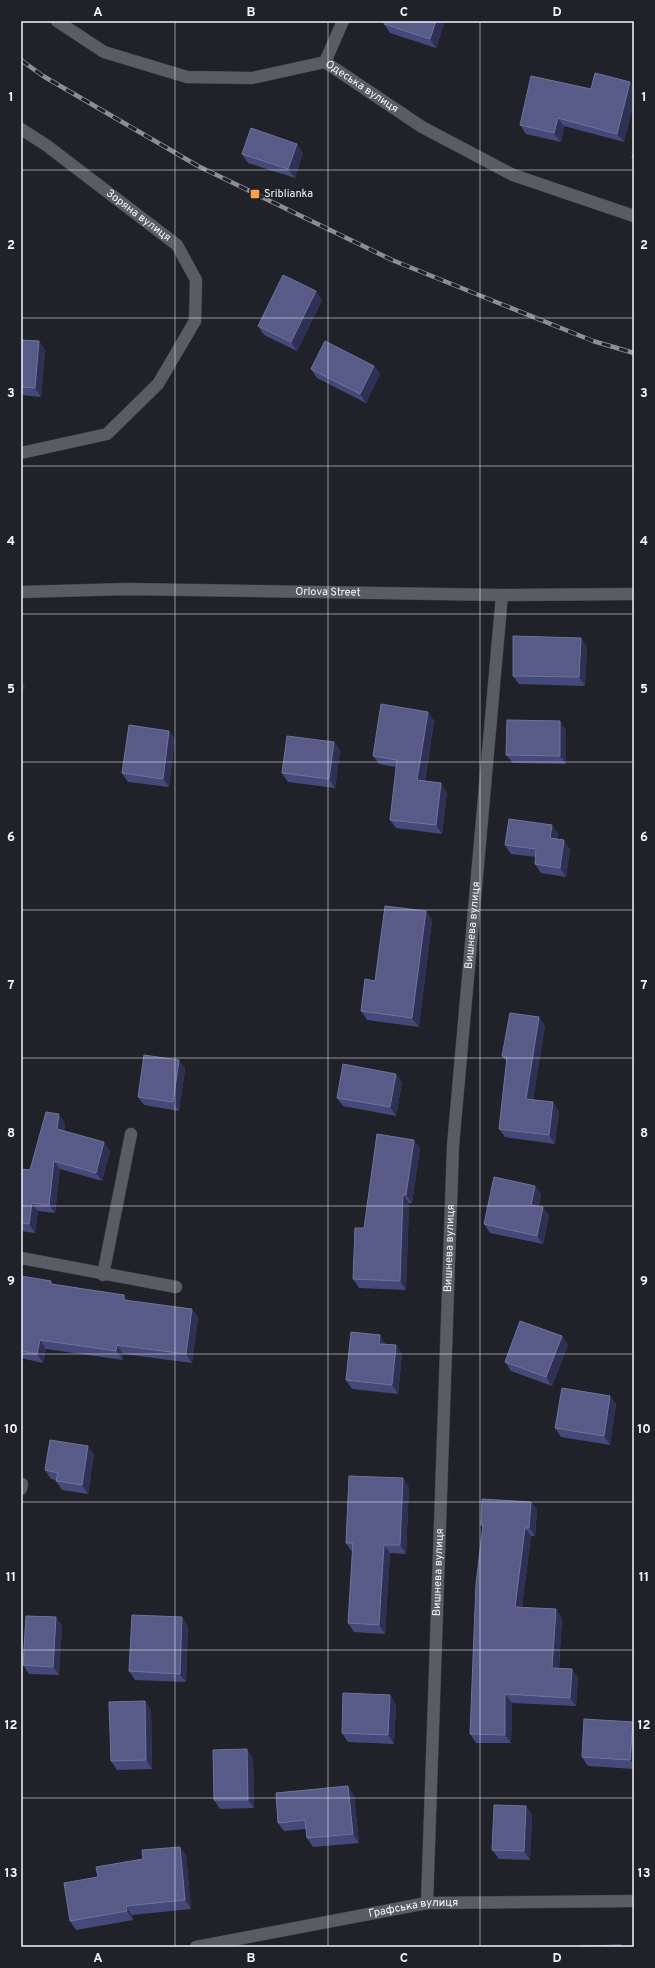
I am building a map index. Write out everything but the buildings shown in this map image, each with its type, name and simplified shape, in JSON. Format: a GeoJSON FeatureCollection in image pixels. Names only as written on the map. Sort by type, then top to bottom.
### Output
{"type":"FeatureCollection","features":[{"type":"Feature","properties":{"kind":"street","name":"Одеська вулиця"},"geometry":{"type":"LineString","coordinates":[[57,21],[104,52],[187,77],[252,78],[325,62],[422,127],[514,175],[634,216]]}},
{"type":"Feature","properties":{"kind":"street"},"geometry":{"type":"LineString","coordinates":[[325,62],[343,21]]}},
{"type":"Feature","properties":{"kind":"street","name":"Зоряна вулиця"},"geometry":{"type":"LineString","coordinates":[[21,129],[46,145],[177,245],[196,280],[195,321],[158,384],[107,434],[21,453]]}},
{"type":"Feature","properties":{"kind":"street","name":"Orlova Street"},"geometry":{"type":"LineString","coordinates":[[21,592],[128,589],[502,595],[634,594]]}},
{"type":"Feature","properties":{"kind":"street","name":"Вишнева вулиця"},"geometry":{"type":"LineString","coordinates":[[427,1904],[453,1146],[502,595]]}},
{"type":"Feature","properties":{"kind":"street"},"geometry":{"type":"LineString","coordinates":[[103,1275],[131,1134]]}},
{"type":"Feature","properties":{"kind":"street"},"geometry":{"type":"LineString","coordinates":[[21,1258],[103,1275],[176,1287]]}},
{"type":"Feature","properties":{"kind":"street","name":"Графська вулиця"},"geometry":{"type":"LineString","coordinates":[[196,1947],[427,1904],[634,1901]]}},
{"type":"Feature","properties":{"kind":"railway"},"geometry":{"type":"LineString","coordinates":[[21,60],[43,76],[198,166],[392,260],[593,341],[634,353]]}},
{"type":"Feature","properties":{"kind":"place","name":"Sriblianka"},"geometry":{"type":"Point","coordinates":[255,194]}}]}
